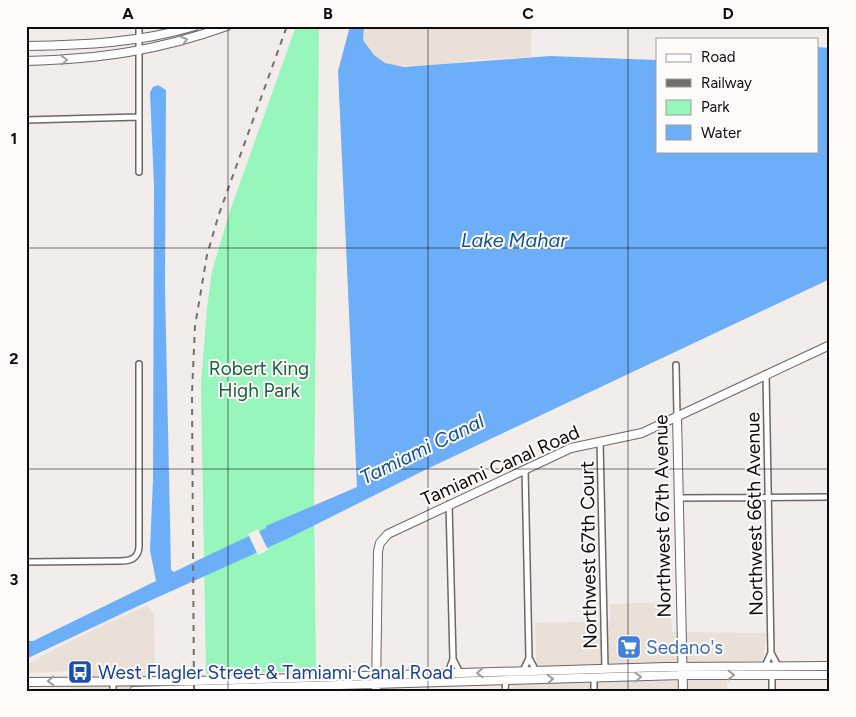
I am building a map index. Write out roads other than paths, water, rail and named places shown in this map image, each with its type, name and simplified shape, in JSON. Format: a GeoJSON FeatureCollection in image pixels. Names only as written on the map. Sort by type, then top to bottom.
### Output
{"type":"FeatureCollection","features":[{"type":"Feature","properties":{"kind":"main road"},"geometry":{"type":"LineString","coordinates":[[26,46],[92,45],[139,40],[195,26]]}},
{"type":"Feature","properties":{"kind":"main road"},"geometry":{"type":"LineString","coordinates":[[26,61],[90,59],[139,52],[227,26]]}},
{"type":"Feature","properties":{"kind":"main road","name":"Tamiami Canal Road"},"geometry":{"type":"LineString","coordinates":[[376,684],[377,554],[380,543],[393,532],[571,448],[633,436],[830,344]]}},
{"type":"Feature","properties":{"kind":"main road","name":"Northwest 67th Avenue"},"geometry":{"type":"LineString","coordinates":[[676,416],[683,691]]}},
{"type":"Feature","properties":{"kind":"main road"},"geometry":{"type":"LineString","coordinates":[[134,691],[594,678],[765,666],[830,666]]}},
{"type":"Feature","properties":{"kind":"main road"},"geometry":{"type":"LineString","coordinates":[[26,682],[261,679],[376,684],[448,673],[605,669],[772,675],[830,675]]}},
{"type":"Feature","properties":{"kind":"main road"},"geometry":{"type":"LineString","coordinates":[[261,679],[261,688]]}},
{"type":"Feature","properties":{"kind":"street"},"geometry":{"type":"LineString","coordinates":[[139,26],[139,172]]}},
{"type":"Feature","properties":{"kind":"street"},"geometry":{"type":"LineString","coordinates":[[26,120],[139,118]]}},
{"type":"Feature","properties":{"kind":"street"},"geometry":{"type":"LineString","coordinates":[[26,562],[120,561],[136,557],[139,548],[139,364]]}},
{"type":"Feature","properties":{"kind":"street","name":"Northwest 67th Avenue"},"geometry":{"type":"LineString","coordinates":[[676,365],[676,416]]}},
{"type":"Feature","properties":{"kind":"street","name":"Northwest 66th Avenue"},"geometry":{"type":"LineString","coordinates":[[765,666],[771,653],[766,374]]}},
{"type":"Feature","properties":{"kind":"street","name":"Northwest 67th Court"},"geometry":{"type":"LineString","coordinates":[[600,441],[605,669]]}},
{"type":"Feature","properties":{"kind":"street"},"geometry":{"type":"LineString","coordinates":[[523,671],[529,658],[525,469]]}},
{"type":"Feature","properties":{"kind":"street"},"geometry":{"type":"LineString","coordinates":[[678,498],[830,497]]}},
{"type":"Feature","properties":{"kind":"street"},"geometry":{"type":"LineString","coordinates":[[448,673],[453,659],[450,504]]}},
{"type":"Feature","properties":{"kind":"street","name":"Northwest 66th Avenue"},"geometry":{"type":"LineString","coordinates":[[771,653],[778,666]]}},
{"type":"Feature","properties":{"kind":"street"},"geometry":{"type":"LineString","coordinates":[[529,658],[536,671]]}},
{"type":"Feature","properties":{"kind":"street"},"geometry":{"type":"LineString","coordinates":[[453,659],[460,673]]}},
{"type":"Feature","properties":{"kind":"street"},"geometry":{"type":"LineString","coordinates":[[772,675],[772,691]]}},
{"type":"Feature","properties":{"kind":"street"},"geometry":{"type":"LineString","coordinates":[[594,678],[594,691]]}},
{"type":"Feature","properties":{"kind":"street"},"geometry":{"type":"LineString","coordinates":[[506,680],[506,691]]}},
{"type":"Feature","properties":{"kind":"street"},"geometry":{"type":"LineString","coordinates":[[113,681],[113,691]]}},
{"type":"Feature","properties":{"kind":"water","name":"Lake Mahar"},"geometry":{"type":"Polygon","coordinates":[[[350,26],[364,26],[363,40],[374,55],[385,63],[404,67],[550,56],[656,60],[656,152],[818,152],[818,47],[830,48],[830,279],[427,469],[289,538],[26,659],[27,641],[33,641],[156,581],[150,550],[153,479],[154,186],[150,92],[153,87],[158,85],[166,90],[165,289],[171,570],[174,572],[266,528],[266,526],[357,487],[338,71],[350,26]]]}},
{"type":"Feature","properties":{"kind":"railway"},"geometry":{"type":"LineString","coordinates":[[194,691],[192,393],[195,326],[207,255],[219,214],[287,26]]}},
{"type":"Feature","properties":{"kind":"place","name":"Sedano's"},"geometry":{"type":"Point","coordinates":[629,647]}},
{"type":"Feature","properties":{"kind":"place","name":"West Flagler Street & Tamiami Canal Road"},"geometry":{"type":"Point","coordinates":[80,672]}},
{"type":"Feature","properties":{"kind":"park label","name":"Robert King High Park"},"geometry":{"type":"Point","coordinates":[259,379]}},
{"type":"Feature","properties":{"kind":"water label","name":"Tamiami Canal"},"geometry":{"type":"Point","coordinates":[422,449]}}]}
